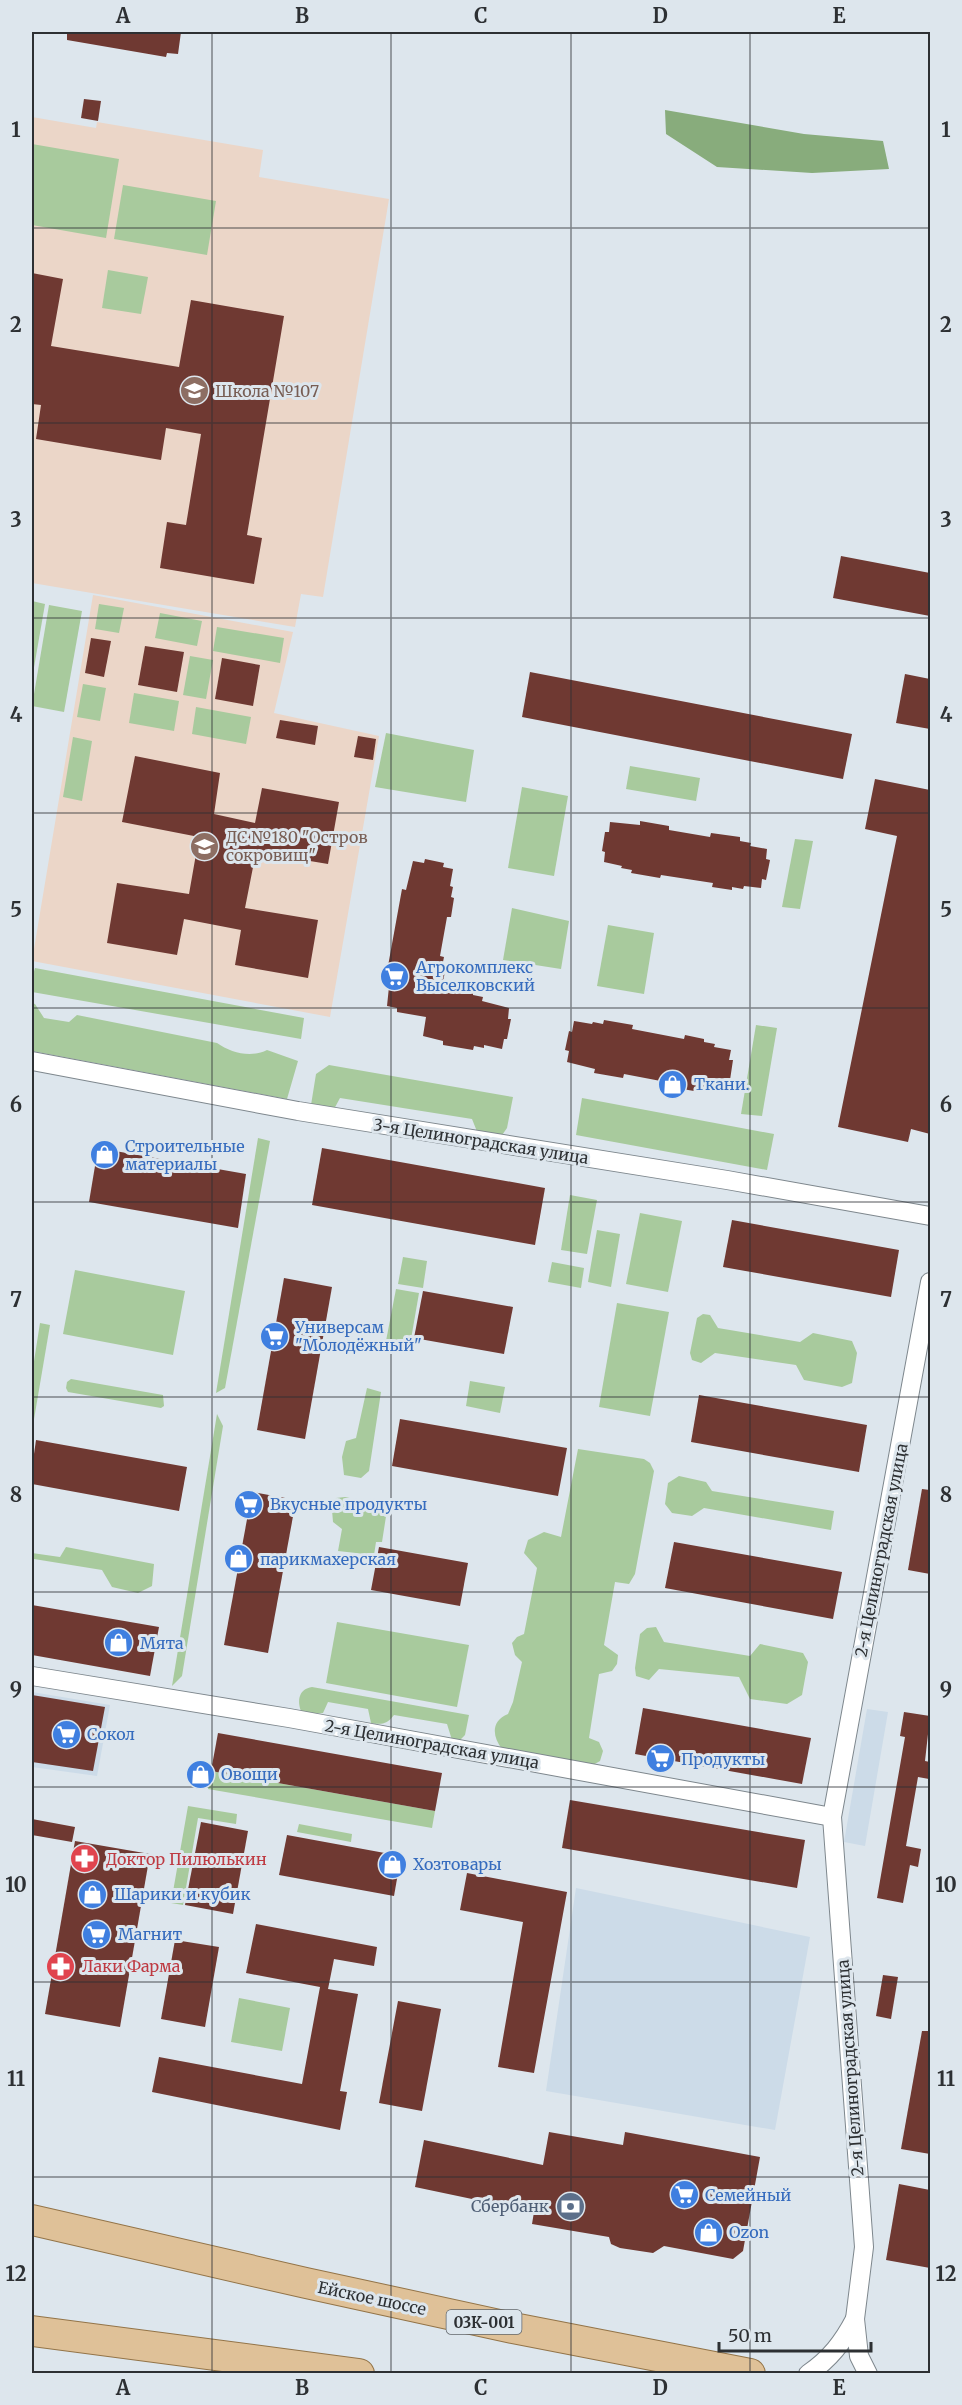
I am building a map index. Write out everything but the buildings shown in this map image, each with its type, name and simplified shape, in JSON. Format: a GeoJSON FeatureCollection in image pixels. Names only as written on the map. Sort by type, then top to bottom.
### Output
{"type":"FeatureCollection","features":[{"type":"Feature","properties":{"kind":"main road","name":"Ейское шоссе"},"geometry":{"type":"LineString","coordinates":[[32,2220],[513,2328],[750,2373]]}},
{"type":"Feature","properties":{"kind":"main road","name":"03К-001"},"geometry":{"type":"LineString","coordinates":[[32,2241],[220,2264]]}},
{"type":"Feature","properties":{"kind":"main road"},"geometry":{"type":"LineString","coordinates":[[32,2316],[77,2323],[214,2354]]}},
{"type":"Feature","properties":{"kind":"main road"},"geometry":{"type":"LineString","coordinates":[[32,2331],[360,2373]]}},
{"type":"Feature","properties":{"kind":"street","name":"3-я Целиноградская улица"},"geometry":{"type":"LineString","coordinates":[[32,1061],[298,1111],[727,1180],[930,1216]]}},
{"type":"Feature","properties":{"kind":"street","name":"2-я Целиноградская улица"},"geometry":{"type":"LineString","coordinates":[[868,2373],[859,2356],[855,2319],[864,2247],[832,1817],[930,1282]]}},
{"type":"Feature","properties":{"kind":"street","name":"2-я Целиноградская улица"},"geometry":{"type":"LineString","coordinates":[[32,1676],[289,1718],[832,1817]]}},
{"type":"Feature","properties":{"kind":"street","name":"2-я Целиноградская улица"},"geometry":{"type":"LineString","coordinates":[[808,2373],[824,2362],[843,2341],[855,2319]]}},
{"type":"Feature","properties":{"kind":"shaded area","name":"Школа №107"},"geometry":{"type":"Polygon","coordinates":[[[32,117],[96,128],[97,122],[263,150],[259,177],[389,199],[323,597],[301,594],[295,627],[32,583],[32,117]]]}},
{"type":"Feature","properties":{"kind":"shaded area","name":"ДС №180 \"Остров сокровищ\""},"geometry":{"type":"Polygon","coordinates":[[[93,595],[293,632],[274,713],[379,736],[330,1017],[32,961],[93,595]]]}},
{"type":"Feature","properties":{"kind":"shaded area","name":"Сокол"},"geometry":{"type":"Polygon","coordinates":[[[32,1692],[110,1705],[97,1776],[32,1767],[32,1692]]]}},
{"type":"Feature","properties":{"kind":"shaded area"},"geometry":{"type":"Polygon","coordinates":[[[867,1709],[888,1712],[865,1846],[844,1842],[867,1709]]]}},
{"type":"Feature","properties":{"kind":"shaded area"},"geometry":{"type":"Polygon","coordinates":[[[576,1888],[810,1937],[775,2130],[546,2091],[576,1888]]]}},
{"type":"Feature","properties":{"kind":"green space"},"geometry":{"type":"Polygon","coordinates":[[[665,110],[804,134],[883,141],[889,169],[812,173],[717,167],[666,134],[665,110]]]}},
{"type":"Feature","properties":{"kind":"green space"},"geometry":{"type":"Polygon","coordinates":[[[32,144],[119,159],[106,238],[32,225],[32,144]]]}},
{"type":"Feature","properties":{"kind":"green space"},"geometry":{"type":"Polygon","coordinates":[[[123,185],[216,201],[207,255],[114,239],[123,185]]]}},
{"type":"Feature","properties":{"kind":"green space"},"geometry":{"type":"Polygon","coordinates":[[[108,270],[148,277],[141,314],[102,308],[108,270]]]}},
{"type":"Feature","properties":{"kind":"green space"},"geometry":{"type":"Polygon","coordinates":[[[32,601],[45,604],[32,679],[32,601]]]}},
{"type":"Feature","properties":{"kind":"green space"},"geometry":{"type":"Polygon","coordinates":[[[99,604],[124,608],[119,633],[95,629],[99,604]]]}},
{"type":"Feature","properties":{"kind":"green space"},"geometry":{"type":"Polygon","coordinates":[[[49,605],[82,611],[64,712],[32,706],[49,605]]]}},
{"type":"Feature","properties":{"kind":"green space"},"geometry":{"type":"Polygon","coordinates":[[[160,613],[202,621],[197,646],[155,638],[160,613]]]}},
{"type":"Feature","properties":{"kind":"green space"},"geometry":{"type":"Polygon","coordinates":[[[217,627],[284,638],[280,663],[213,651],[217,627]]]}},
{"type":"Feature","properties":{"kind":"green space"},"geometry":{"type":"Polygon","coordinates":[[[190,656],[213,660],[206,699],[183,695],[190,656]]]}},
{"type":"Feature","properties":{"kind":"green space"},"geometry":{"type":"Polygon","coordinates":[[[83,684],[106,688],[100,721],[77,717],[83,684]]]}},
{"type":"Feature","properties":{"kind":"green space"},"geometry":{"type":"Polygon","coordinates":[[[134,693],[179,701],[174,731],[129,723],[134,693]]]}},
{"type":"Feature","properties":{"kind":"green space"},"geometry":{"type":"Polygon","coordinates":[[[196,707],[251,717],[246,744],[192,734],[196,707]]]}},
{"type":"Feature","properties":{"kind":"green space"},"geometry":{"type":"Polygon","coordinates":[[[386,733],[474,750],[466,802],[375,787],[386,733]]]}},
{"type":"Feature","properties":{"kind":"green space"},"geometry":{"type":"Polygon","coordinates":[[[73,737],[92,741],[82,801],[63,797],[73,737]]]}},
{"type":"Feature","properties":{"kind":"green space"},"geometry":{"type":"Polygon","coordinates":[[[630,766],[700,778],[696,801],[626,789],[630,766]]]}},
{"type":"Feature","properties":{"kind":"green space"},"geometry":{"type":"Polygon","coordinates":[[[522,787],[568,796],[554,876],[508,868],[522,787]]]}},
{"type":"Feature","properties":{"kind":"green space"},"geometry":{"type":"Polygon","coordinates":[[[795,839],[813,841],[800,909],[782,907],[795,839]]]}},
{"type":"Feature","properties":{"kind":"green space"},"geometry":{"type":"Polygon","coordinates":[[[512,908],[569,921],[561,969],[503,960],[512,908]]]}},
{"type":"Feature","properties":{"kind":"green space"},"geometry":{"type":"Polygon","coordinates":[[[608,925],[654,933],[644,994],[597,986],[608,925]]]}},
{"type":"Feature","properties":{"kind":"green space"},"geometry":{"type":"Polygon","coordinates":[[[35,968],[304,1018],[301,1039],[32,992],[35,968]]]}},
{"type":"Feature","properties":{"kind":"green space"},"geometry":{"type":"Polygon","coordinates":[[[32,1003],[44,1018],[69,1022],[77,1015],[217,1043],[241,1053],[254,1054],[267,1050],[298,1061],[287,1099],[32,1051],[32,1003]]]}},
{"type":"Feature","properties":{"kind":"green space"},"geometry":{"type":"Polygon","coordinates":[[[756,1025],[777,1028],[762,1116],[741,1114],[756,1025]]]}},
{"type":"Feature","properties":{"kind":"green space"},"geometry":{"type":"Polygon","coordinates":[[[329,1065],[513,1097],[507,1128],[500,1138],[478,1134],[472,1119],[340,1098],[333,1111],[311,1105],[316,1074],[329,1065]]]}},
{"type":"Feature","properties":{"kind":"green space"},"geometry":{"type":"Polygon","coordinates":[[[582,1098],[774,1134],[767,1170],[576,1135],[582,1098]]]}},
{"type":"Feature","properties":{"kind":"green space"},"geometry":{"type":"Polygon","coordinates":[[[258,1138],[270,1141],[225,1388],[216,1393],[258,1138]]]}},
{"type":"Feature","properties":{"kind":"green space"},"geometry":{"type":"Polygon","coordinates":[[[570,1195],[597,1200],[587,1254],[561,1250],[570,1195]]]}},
{"type":"Feature","properties":{"kind":"green space"},"geometry":{"type":"Polygon","coordinates":[[[640,1213],[682,1221],[668,1292],[626,1284],[640,1213]]]}},
{"type":"Feature","properties":{"kind":"green space"},"geometry":{"type":"Polygon","coordinates":[[[597,1230],[620,1234],[611,1287],[588,1282],[597,1230]]]}},
{"type":"Feature","properties":{"kind":"green space"},"geometry":{"type":"Polygon","coordinates":[[[403,1257],[427,1261],[423,1288],[398,1284],[403,1257]]]}},
{"type":"Feature","properties":{"kind":"green space"},"geometry":{"type":"Polygon","coordinates":[[[552,1262],[584,1268],[581,1288],[548,1282],[552,1262]]]}},
{"type":"Feature","properties":{"kind":"green space"},"geometry":{"type":"Polygon","coordinates":[[[75,1270],[185,1291],[173,1355],[63,1334],[75,1270]]]}},
{"type":"Feature","properties":{"kind":"green space"},"geometry":{"type":"Polygon","coordinates":[[[396,1289],[419,1293],[410,1345],[386,1341],[396,1289]]]}},
{"type":"Feature","properties":{"kind":"green space"},"geometry":{"type":"Polygon","coordinates":[[[617,1303],[669,1312],[650,1416],[599,1407],[617,1303]]]}},
{"type":"Feature","properties":{"kind":"green space"},"geometry":{"type":"Polygon","coordinates":[[[703,1314],[710,1315],[718,1328],[800,1342],[813,1333],[852,1341],[857,1353],[852,1383],[842,1387],[804,1380],[796,1365],[715,1353],[701,1363],[692,1360],[690,1353],[697,1318],[703,1314]]]}},
{"type":"Feature","properties":{"kind":"green space"},"geometry":{"type":"Polygon","coordinates":[[[40,1323],[50,1325],[32,1431],[32,1374],[40,1323]]]}},
{"type":"Feature","properties":{"kind":"green space"},"geometry":{"type":"Polygon","coordinates":[[[71,1379],[163,1395],[164,1406],[161,1408],[68,1392],[67,1382],[71,1379]]]}},
{"type":"Feature","properties":{"kind":"green space"},"geometry":{"type":"Polygon","coordinates":[[[470,1381],[505,1387],[500,1413],[466,1406],[470,1381]]]}},
{"type":"Feature","properties":{"kind":"green space"},"geometry":{"type":"Polygon","coordinates":[[[367,1388],[381,1392],[369,1471],[361,1478],[344,1475],[342,1457],[346,1441],[356,1438],[367,1388]]]}},
{"type":"Feature","properties":{"kind":"green space"},"geometry":{"type":"Polygon","coordinates":[[[217,1414],[223,1426],[182,1676],[172,1686],[217,1414]]]}},
{"type":"Feature","properties":{"kind":"green space"},"geometry":{"type":"Polygon","coordinates":[[[578,1449],[644,1459],[650,1463],[654,1471],[635,1574],[629,1584],[615,1582],[604,1645],[618,1655],[617,1664],[612,1671],[599,1674],[589,1738],[599,1742],[603,1751],[600,1761],[593,1765],[502,1749],[495,1734],[498,1721],[508,1714],[513,1702],[522,1662],[515,1655],[512,1643],[524,1634],[537,1568],[524,1553],[528,1540],[544,1532],[561,1537],[578,1449]]]}},
{"type":"Feature","properties":{"kind":"green space"},"geometry":{"type":"Polygon","coordinates":[[[679,1476],[706,1482],[712,1491],[834,1511],[831,1530],[704,1508],[692,1516],[672,1513],[665,1504],[668,1483],[679,1476]]]}},
{"type":"Feature","properties":{"kind":"green space"},"geometry":{"type":"Polygon","coordinates":[[[345,1497],[387,1510],[382,1542],[376,1542],[374,1555],[338,1551],[342,1529],[333,1522],[332,1510],[336,1498],[345,1497]]]}},
{"type":"Feature","properties":{"kind":"green space"},"geometry":{"type":"Polygon","coordinates":[[[66,1547],[154,1564],[152,1586],[138,1593],[112,1587],[102,1570],[34,1559],[32,1563],[32,1553],[60,1557],[66,1547]]]}},
{"type":"Feature","properties":{"kind":"green space"},"geometry":{"type":"Polygon","coordinates":[[[337,1622],[469,1645],[457,1707],[326,1683],[337,1622]]]}},
{"type":"Feature","properties":{"kind":"green space"},"geometry":{"type":"Polygon","coordinates":[[[656,1627],[664,1642],[750,1656],[760,1644],[803,1653],[808,1662],[802,1695],[787,1704],[750,1699],[739,1677],[659,1669],[649,1680],[636,1676],[640,1634],[647,1628],[656,1627]]]}},
{"type":"Feature","properties":{"kind":"green space"},"geometry":{"type":"Polygon","coordinates":[[[312,1687],[469,1715],[465,1735],[459,1741],[452,1740],[447,1724],[394,1715],[384,1723],[371,1723],[368,1709],[328,1702],[323,1713],[313,1714],[301,1711],[300,1696],[304,1690],[312,1687]]]}},
{"type":"Feature","properties":{"kind":"green space"},"geometry":{"type":"Polygon","coordinates":[[[211,1771],[435,1811],[432,1828],[208,1789],[211,1771]]]}},
{"type":"Feature","properties":{"kind":"green space"},"geometry":{"type":"Polygon","coordinates":[[[188,1806],[237,1814],[236,1824],[198,1818],[183,1905],[171,1903],[188,1806]]]}},
{"type":"Feature","properties":{"kind":"green space"},"geometry":{"type":"Polygon","coordinates":[[[299,1824],[352,1834],[351,1842],[297,1832],[299,1824]]]}},
{"type":"Feature","properties":{"kind":"green space"},"geometry":{"type":"Polygon","coordinates":[[[239,1998],[290,2008],[282,2051],[231,2042],[239,1998]]]}},
{"type":"Feature","properties":{"kind":"place","name":"Школа №107"},"geometry":{"type":"Point","coordinates":[194,391]}},
{"type":"Feature","properties":{"kind":"place","name":"ДС №180 \"Остров сокровищ\""},"geometry":{"type":"Point","coordinates":[205,846]}},
{"type":"Feature","properties":{"kind":"place","name":"Агрокомплекс Выселковский"},"geometry":{"type":"Point","coordinates":[395,976]}},
{"type":"Feature","properties":{"kind":"place","name":"Ткани."},"geometry":{"type":"Point","coordinates":[673,1084]}},
{"type":"Feature","properties":{"kind":"place","name":"Строительные материалы"},"geometry":{"type":"Point","coordinates":[104,1155]}},
{"type":"Feature","properties":{"kind":"place","name":"Универсам \"Молодёжный\""},"geometry":{"type":"Point","coordinates":[274,1336]}},
{"type":"Feature","properties":{"kind":"place","name":"Вкусные продукты"},"geometry":{"type":"Point","coordinates":[249,1504]}},
{"type":"Feature","properties":{"kind":"place","name":"парикмахерская"},"geometry":{"type":"Point","coordinates":[239,1559]}},
{"type":"Feature","properties":{"kind":"place","name":"Мята"},"geometry":{"type":"Point","coordinates":[119,1643]}},
{"type":"Feature","properties":{"kind":"place","name":"Сокол"},"geometry":{"type":"Point","coordinates":[66,1734]}},
{"type":"Feature","properties":{"kind":"place","name":"Продукты"},"geometry":{"type":"Point","coordinates":[660,1759]}},
{"type":"Feature","properties":{"kind":"place","name":"Овощи"},"geometry":{"type":"Point","coordinates":[200,1774]}},
{"type":"Feature","properties":{"kind":"place","name":"Доктор Пилюлькин"},"geometry":{"type":"Point","coordinates":[85,1859]}},
{"type":"Feature","properties":{"kind":"place","name":"Хозтовары"},"geometry":{"type":"Point","coordinates":[392,1864]}},
{"type":"Feature","properties":{"kind":"place","name":"Шарики и кубик"},"geometry":{"type":"Point","coordinates":[93,1894]}},
{"type":"Feature","properties":{"kind":"place","name":"Магнит"},"geometry":{"type":"Point","coordinates":[97,1934]}},
{"type":"Feature","properties":{"kind":"place","name":"Лаки Фарма"},"geometry":{"type":"Point","coordinates":[61,1966]}},
{"type":"Feature","properties":{"kind":"place","name":"Семейный"},"geometry":{"type":"Point","coordinates":[684,2195]}},
{"type":"Feature","properties":{"kind":"place","name":"Сбербанк"},"geometry":{"type":"Point","coordinates":[570,2206]}},
{"type":"Feature","properties":{"kind":"place","name":"Ozon"},"geometry":{"type":"Point","coordinates":[708,2232]}}]}
